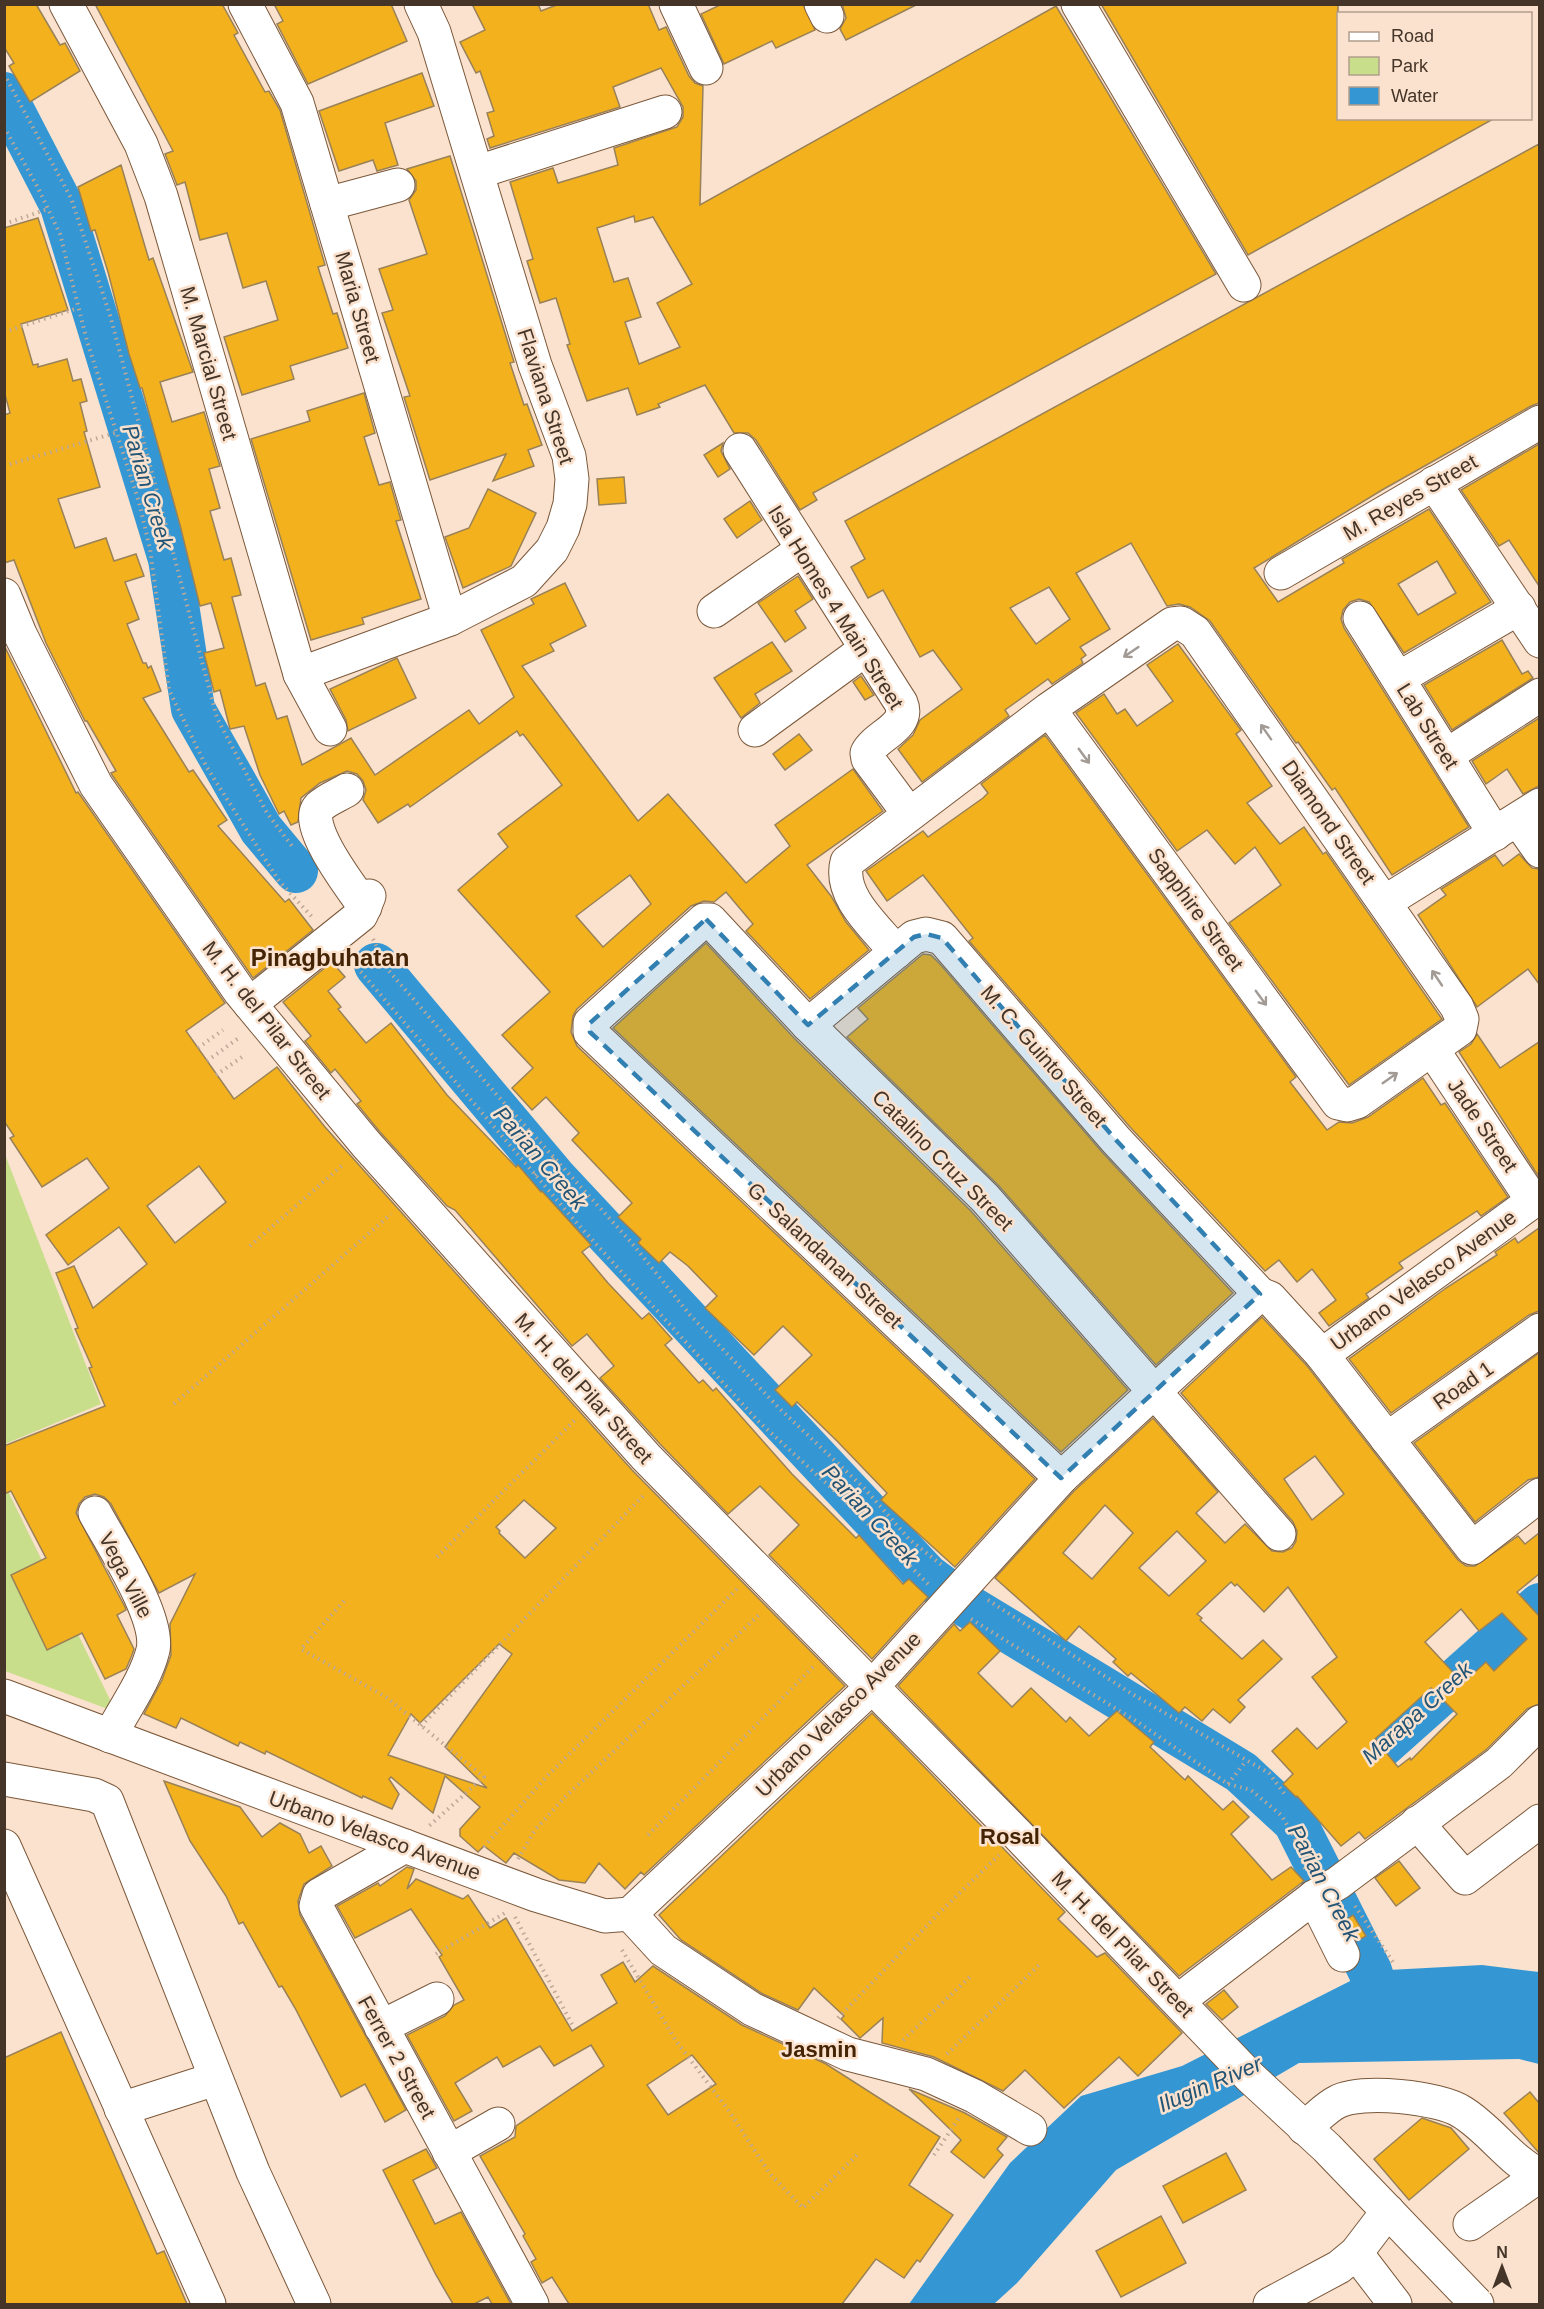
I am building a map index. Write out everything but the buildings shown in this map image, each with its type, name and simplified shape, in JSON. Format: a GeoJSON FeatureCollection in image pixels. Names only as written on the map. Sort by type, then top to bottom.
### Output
{"type":"FeatureCollection","features":[{"type":"Feature","properties":{"kind":"street","name":"M. Marcial Street"},"geometry":{"type":"LineString","coordinates":[[66,4],[141,144],[161,196],[300,674],[330,729]]}},
{"type":"Feature","properties":{"kind":"street","name":"Maria Street"},"geometry":{"type":"LineString","coordinates":[[244,4],[297,103],[450,619]]}},
{"type":"Feature","properties":{"kind":"street","name":"Flaviana Street"},"geometry":{"type":"LineString","coordinates":[[300,674],[450,619],[524,582],[539,567],[563,528],[570,504],[572,479],[569,456],[535,364],[434,32],[421,4]]}},
{"type":"Feature","properties":{"kind":"street"},"geometry":{"type":"LineString","coordinates":[[676,4],[706,68]]}},
{"type":"Feature","properties":{"kind":"street"},"geometry":{"type":"LineString","coordinates":[[1078,4],[1244,285]]}},
{"type":"Feature","properties":{"kind":"street"},"geometry":{"type":"LineString","coordinates":[[478,172],[665,112]]}},
{"type":"Feature","properties":{"kind":"street"},"geometry":{"type":"LineString","coordinates":[[327,204],[398,186]]}},
{"type":"Feature","properties":{"kind":"street","name":"M. Reyes Street"},"geometry":{"type":"LineString","coordinates":[[1281,573],[1539,422]]}},
{"type":"Feature","properties":{"kind":"street","name":"Isla Homes 4 Main Street"},"geometry":{"type":"LineString","coordinates":[[740,450],[904,711],[902,720],[868,750],[868,756],[909,814]]}},
{"type":"Feature","properties":{"kind":"street"},"geometry":{"type":"LineString","coordinates":[[1434,483],[1539,641]]}},
{"type":"Feature","properties":{"kind":"street"},"geometry":{"type":"LineString","coordinates":[[714,610],[802,550]]}},
{"type":"Feature","properties":{"kind":"street","name":"M. H. del Pilar Street"},"geometry":{"type":"LineString","coordinates":[[4,595],[20,634],[96,785],[250,1005],[366,1144],[646,1457],[1019,1836],[1261,2087],[1388,2211],[1477,2304]]}},
{"type":"Feature","properties":{"kind":"street"},"geometry":{"type":"LineString","coordinates":[[1399,678],[1519,608]]}},
{"type":"Feature","properties":{"kind":"street","name":"Lab Street"},"geometry":{"type":"LineString","coordinates":[[1360,618],[1447,755],[1518,820],[1539,851]]}},
{"type":"Feature","properties":{"kind":"street","name":"Diamond Street"},"geometry":{"type":"LineString","coordinates":[[1049,708],[1172,624],[1181,623],[1195,632],[1457,1006],[1462,1019],[1460,1029],[1432,1049]]}},
{"type":"Feature","properties":{"kind":"street"},"geometry":{"type":"LineString","coordinates":[[755,730],[866,649]]}},
{"type":"Feature","properties":{"kind":"street"},"geometry":{"type":"LineString","coordinates":[[1447,755],[1539,694]]}},
{"type":"Feature","properties":{"kind":"street"},"geometry":{"type":"LineString","coordinates":[[896,952],[855,902],[845,884],[847,862],[1049,708]]}},
{"type":"Feature","properties":{"kind":"street","name":"Sapphire Street"},"geometry":{"type":"LineString","coordinates":[[1049,708],[1338,1103],[1357,1102],[1432,1049]]}},
{"type":"Feature","properties":{"kind":"street"},"geometry":{"type":"LineString","coordinates":[[250,1005],[329,941],[365,906],[327,852],[315,814],[319,808],[347,790]]}},
{"type":"Feature","properties":{"kind":"street"},"geometry":{"type":"LineString","coordinates":[[1385,902],[1518,820]]}},
{"type":"Feature","properties":{"kind":"street","name":"Catalino Cruz Street"},"geometry":{"type":"LineString","coordinates":[[590,1032],[590,1023],[706,919],[710,920],[808,1025],[985,1198],[1279,1534]]}},
{"type":"Feature","properties":{"kind":"street","name":"M. C. Guinto Street"},"geometry":{"type":"LineString","coordinates":[[808,1025],[914,937],[926,933],[942,938],[1116,1140],[1260,1294]]}},
{"type":"Feature","properties":{"kind":"street","name":"G. Salandanan Street"},"geometry":{"type":"LineString","coordinates":[[590,1032],[1061,1478]]}},
{"type":"Feature","properties":{"kind":"street","name":"Jade Street"},"geometry":{"type":"LineString","coordinates":[[1432,1049],[1536,1199]]}},
{"type":"Feature","properties":{"kind":"street","name":"Urbano Velasco Avenue"},"geometry":{"type":"LineString","coordinates":[[4,1696],[585,1912],[621,1915],[871,1688],[1061,1478],[1260,1294],[1270,1298],[1322,1355],[1536,1199]]}},
{"type":"Feature","properties":{"kind":"street","name":"Road 1"},"geometry":{"type":"LineString","coordinates":[[1387,1439],[1539,1330]]}},
{"type":"Feature","properties":{"kind":"street"},"geometry":{"type":"LineString","coordinates":[[1322,1355],[1472,1548],[1539,1495]]}},
{"type":"Feature","properties":{"kind":"street","name":"Vega Ville"},"geometry":{"type":"LineString","coordinates":[[95,1513],[145,1607],[154,1634],[153,1650],[142,1676],[110,1736]]}},
{"type":"Feature","properties":{"kind":"street"},"geometry":{"type":"LineString","coordinates":[[1189,2012],[1328,1889],[1499,1763],[1539,1722]]}},
{"type":"Feature","properties":{"kind":"street"},"geometry":{"type":"LineString","coordinates":[[4,1779],[94,1795],[107,1801],[214,2079],[253,2172],[314,2304]]}},
{"type":"Feature","properties":{"kind":"street"},"geometry":{"type":"LineString","coordinates":[[1417,1823],[1465,1878],[1539,1821]]}},
{"type":"Feature","properties":{"kind":"street"},"geometry":{"type":"LineString","coordinates":[[4,1845],[209,2304]]}},
{"type":"Feature","properties":{"kind":"street","name":"Ferrer 2 Street"},"geometry":{"type":"LineString","coordinates":[[405,1846],[319,1895],[316,1902],[381,2027],[532,2304]]}},
{"type":"Feature","properties":{"kind":"street"},"geometry":{"type":"LineString","coordinates":[[1328,1889],[1343,1955]]}},
{"type":"Feature","properties":{"kind":"street"},"geometry":{"type":"LineString","coordinates":[[621,1915],[704,1980],[752,2009],[819,2038],[848,2054],[926,2073],[974,2096],[1030,2129]]}},
{"type":"Feature","properties":{"kind":"street"},"geometry":{"type":"LineString","coordinates":[[381,2027],[437,1999]]}},
{"type":"Feature","properties":{"kind":"street"},"geometry":{"type":"LineString","coordinates":[[122,2109],[214,2079]]}},
{"type":"Feature","properties":{"kind":"street"},"geometry":{"type":"LineString","coordinates":[[1304,2128],[1337,2102],[1350,2098],[1415,2099],[1444,2103],[1462,2112],[1539,2176],[1470,2223]]}},
{"type":"Feature","properties":{"kind":"street"},"geometry":{"type":"LineString","coordinates":[[449,2152],[498,2124]]}},
{"type":"Feature","properties":{"kind":"street"},"geometry":{"type":"LineString","coordinates":[[1270,2304],[1339,2267],[1356,2253],[1388,2211]]}},
{"type":"Feature","properties":{"kind":"street"},"geometry":{"type":"LineString","coordinates":[[1356,2253],[1395,2304]]}},
{"type":"Feature","properties":{"kind":"path"},"geometry":{"type":"LineString","coordinates":[[4,74],[71,198],[110,315],[217,718],[267,813],[294,849]]}},
{"type":"Feature","properties":{"kind":"path"},"geometry":{"type":"LineString","coordinates":[[4,127],[60,234],[78,308],[115,433],[139,502],[150,549],[169,690],[206,766],[279,881],[535,1175],[758,1421],[839,1495],[956,1593],[1139,1723],[1230,1782],[1251,1790],[1282,1816],[1328,1889],[1367,1927],[1393,1962]]}},
{"type":"Feature","properties":{"kind":"path"},"geometry":{"type":"LineString","coordinates":[[4,224],[48,209]]}},
{"type":"Feature","properties":{"kind":"path"},"geometry":{"type":"LineString","coordinates":[[4,332],[78,308]]}},
{"type":"Feature","properties":{"kind":"path"},"geometry":{"type":"LineString","coordinates":[[4,466],[115,433]]}},
{"type":"Feature","properties":{"kind":"path"},"geometry":{"type":"LineString","coordinates":[[365,906],[388,971],[631,1242],[690,1315],[772,1400],[864,1488],[956,1593],[1000,1609],[1132,1694],[1269,1773],[1286,1796]]}},
{"type":"Feature","properties":{"kind":"path"},"geometry":{"type":"LineString","coordinates":[[198,1048],[223,1030]]}},
{"type":"Feature","properties":{"kind":"path"},"geometry":{"type":"LineString","coordinates":[[207,1061],[232,1043]]}},
{"type":"Feature","properties":{"kind":"path"},"geometry":{"type":"LineString","coordinates":[[216,1075],[242,1057]]}},
{"type":"Feature","properties":{"kind":"path"},"geometry":{"type":"LineString","coordinates":[[250,1246],[366,1144]]}},
{"type":"Feature","properties":{"kind":"path"},"geometry":{"type":"LineString","coordinates":[[535,1175],[554,1158]]}},
{"type":"Feature","properties":{"kind":"path"},"geometry":{"type":"LineString","coordinates":[[174,1404],[394,1212]]}},
{"type":"Feature","properties":{"kind":"path"},"geometry":{"type":"LineString","coordinates":[[437,1557],[576,1419]]}},
{"type":"Feature","properties":{"kind":"path"},"geometry":{"type":"LineString","coordinates":[[421,1725],[646,1493]]}},
{"type":"Feature","properties":{"kind":"path"},"geometry":{"type":"LineString","coordinates":[[465,1868],[548,1775],[738,1588]]}},
{"type":"Feature","properties":{"kind":"path"},"geometry":{"type":"LineString","coordinates":[[344,1601],[301,1649],[386,1697],[484,1777],[432,1824]]}},
{"type":"Feature","properties":{"kind":"path"},"geometry":{"type":"LineString","coordinates":[[504,1883],[535,1830],[564,1798],[769,1606]]}},
{"type":"Feature","properties":{"kind":"path"},"geometry":{"type":"LineString","coordinates":[[648,1835],[814,1666]]}},
{"type":"Feature","properties":{"kind":"path"},"geometry":{"type":"LineString","coordinates":[[1230,1782],[1246,1761]]}},
{"type":"Feature","properties":{"kind":"path"},"geometry":{"type":"LineString","coordinates":[[819,2038],[940,1912],[1019,1836]]}},
{"type":"Feature","properties":{"kind":"path"},"geometry":{"type":"LineString","coordinates":[[436,1954],[511,1909],[574,2028]]}},
{"type":"Feature","properties":{"kind":"path"},"geometry":{"type":"LineString","coordinates":[[621,1915],[612,1933],[676,2041],[729,2111],[770,2174],[803,2208],[857,2155]]}},
{"type":"Feature","properties":{"kind":"path"},"geometry":{"type":"LineString","coordinates":[[926,2073],[1039,1965]]}},
{"type":"Feature","properties":{"kind":"path"},"geometry":{"type":"LineString","coordinates":[[879,2063],[972,1975]]}},
{"type":"Feature","properties":{"kind":"path"},"geometry":{"type":"LineString","coordinates":[[934,2155],[974,2096]]}},
{"type":"Feature","properties":{"kind":"highlighted area"},"geometry":{"type":"Polygon","coordinates":[[[706,919],[808,1025],[914,937],[926,934],[942,938],[1116,1140],[1260,1294],[1061,1478],[590,1032],[590,1023],[706,919]]]}},
{"type":"Feature","properties":{"kind":"green space"},"geometry":{"type":"Polygon","coordinates":[[[6,1157],[101,1404],[5,1444],[4,1158],[6,1157]]]}},
{"type":"Feature","properties":{"kind":"green space"},"geometry":{"type":"Polygon","coordinates":[[[5,1485],[116,1712],[5,1671],[5,1485]]]}},
{"type":"Feature","properties":{"kind":"water","name":"Ilugin River"},"geometry":{"type":"Polygon","coordinates":[[[1482,1965],[1539,1972],[1539,2064],[1519,2059],[1299,2063],[1116,2170],[1017,2283],[994,2304],[909,2304],[1010,2163],[1081,2096],[1182,2066],[1370,1971],[1482,1965]]]}},
{"type":"Feature","properties":{"kind":"waterway","name":"Parian Creek"},"geometry":{"type":"LineString","coordinates":[[4,94],[62,206],[170,559],[193,709],[261,829],[296,871]]}},
{"type":"Feature","properties":{"kind":"waterway","name":"Parian Creek"},"geometry":{"type":"LineString","coordinates":[[376,965],[554,1177],[927,1576],[969,1607],[1241,1772],[1295,1822],[1370,1971],[1384,2015]]}},
{"type":"Feature","properties":{"kind":"waterway","name":"Marapa Creek"},"geometry":{"type":"LineString","coordinates":[[1338,1785],[1540,1605]]}},
{"type":"Feature","properties":{"kind":"district","name":"Pinagbuhatan"},"geometry":{"type":"Point","coordinates":[330,957]}},
{"type":"Feature","properties":{"kind":"district","name":"Rosal"},"geometry":{"type":"Point","coordinates":[1010,1836]}},
{"type":"Feature","properties":{"kind":"district","name":"Jasmin"},"geometry":{"type":"Point","coordinates":[819,2049]}}]}
